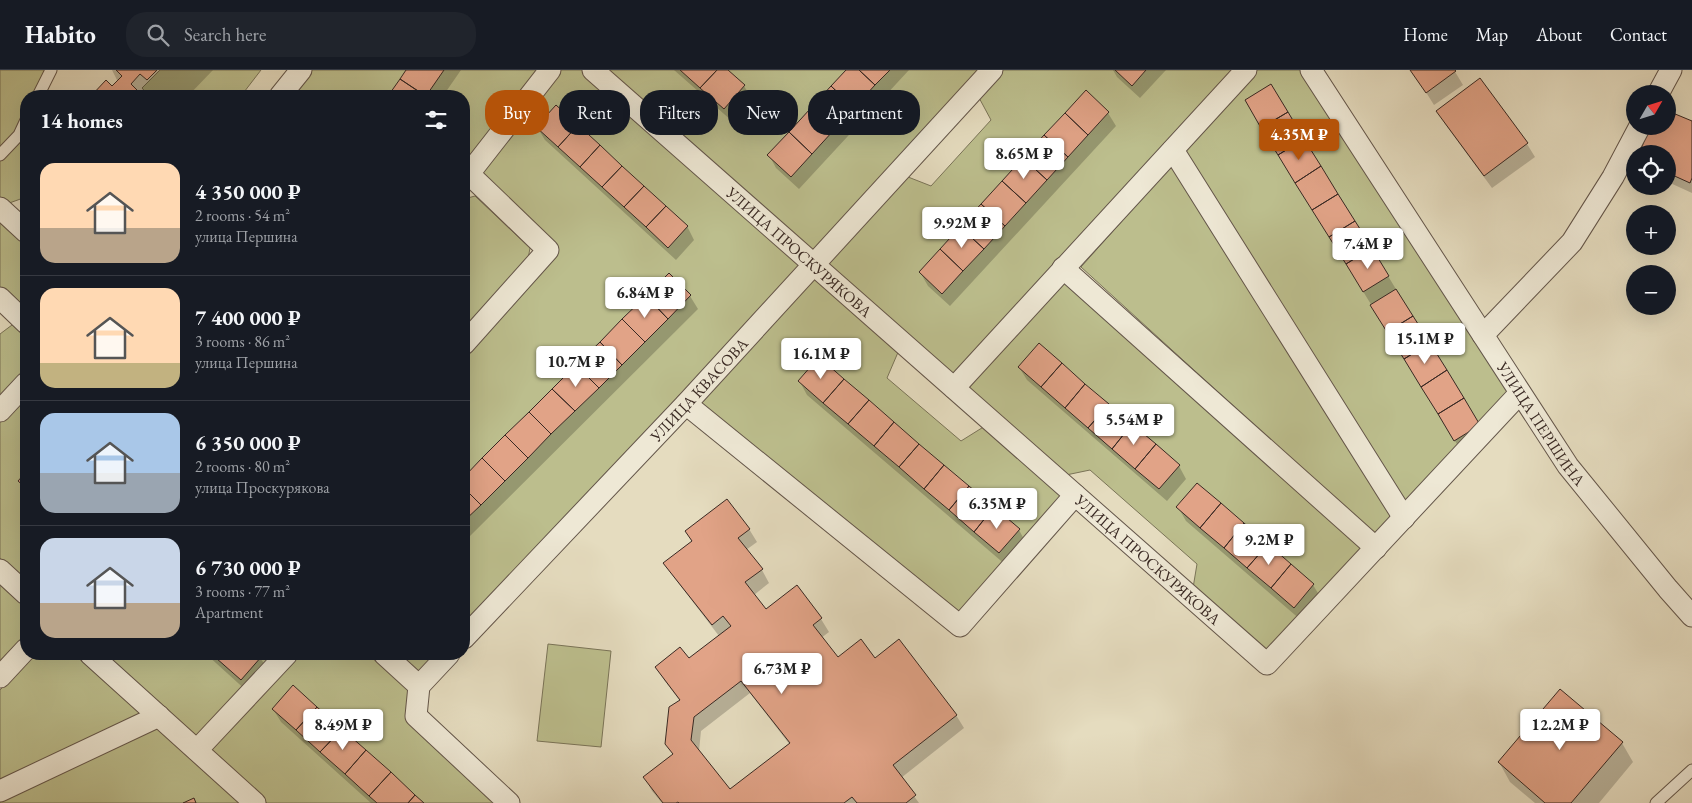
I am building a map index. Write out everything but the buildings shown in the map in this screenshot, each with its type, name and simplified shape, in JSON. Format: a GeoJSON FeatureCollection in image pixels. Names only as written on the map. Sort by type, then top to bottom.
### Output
{"type":"FeatureCollection","features":[{"type":"Feature","properties":{"kind":"street"},"geometry":{"type":"LineString","coordinates":[[285,90],[301,70]]}},
{"type":"Feature","properties":{"kind":"street"},"geometry":{"type":"LineString","coordinates":[[470,172],[550,70]]}},
{"type":"Feature","properties":{"kind":"street","name":"УЛИЦА ПРОСКУРЯКОВА"},"geometry":{"type":"LineString","coordinates":[[592,70],[1268,664],[1520,393]]}},
{"type":"Feature","properties":{"kind":"street","name":"УЛИЦА КВАСОВА"},"geometry":{"type":"LineString","coordinates":[[470,630],[686,404],[992,70]]}},
{"type":"Feature","properties":{"kind":"street"},"geometry":{"type":"LineString","coordinates":[[954,388],[1246,70]]}},
{"type":"Feature","properties":{"kind":"street","name":"УЛИЦА ПЕРШИНА"},"geometry":{"type":"LineString","coordinates":[[1311,70],[1568,466],[1692,616]]}},
{"type":"Feature","properties":{"kind":"street"},"geometry":{"type":"LineString","coordinates":[[1663,85],[1671,70]]}},
{"type":"Feature","properties":{"kind":"street"},"geometry":{"type":"LineString","coordinates":[[1483,335],[1572,242],[1613,177],[1635,135]]}},
{"type":"Feature","properties":{"kind":"street"},"geometry":{"type":"LineString","coordinates":[[1173,150],[1404,518]]}},
{"type":"Feature","properties":{"kind":"street"},"geometry":{"type":"LineString","coordinates":[[470,181],[548,250],[470,337]]}},
{"type":"Feature","properties":{"kind":"street"},"geometry":{"type":"LineString","coordinates":[[0,208],[20,226]]}},
{"type":"Feature","properties":{"kind":"street"},"geometry":{"type":"LineString","coordinates":[[1064,268],[1376,548]]}},
{"type":"Feature","properties":{"kind":"street"},"geometry":{"type":"LineString","coordinates":[[0,298],[20,316]]}},
{"type":"Feature","properties":{"kind":"street"},"geometry":{"type":"LineString","coordinates":[[0,411],[20,389]]}},
{"type":"Feature","properties":{"kind":"street"},"geometry":{"type":"LineString","coordinates":[[686,404],[960,626],[1075,494]]}},
{"type":"Feature","properties":{"kind":"street"},"geometry":{"type":"LineString","coordinates":[[0,570],[20,588]]}},
{"type":"Feature","properties":{"kind":"street"},"geometry":{"type":"LineString","coordinates":[[1668,589],[1692,596]]}},
{"type":"Feature","properties":{"kind":"street"},"geometry":{"type":"LineString","coordinates":[[0,677],[20,655]]}},
{"type":"Feature","properties":{"kind":"street"},"geometry":{"type":"LineString","coordinates":[[97,660],[255,803]]}},
{"type":"Feature","properties":{"kind":"street"},"geometry":{"type":"LineString","coordinates":[[197,750],[281,660]]}},
{"type":"Feature","properties":{"kind":"street"},"geometry":{"type":"LineString","coordinates":[[391,660],[419,686]]}},
{"type":"Feature","properties":{"kind":"street"},"geometry":{"type":"LineString","coordinates":[[443,660],[419,686],[416,716],[510,803]]}},
{"type":"Feature","properties":{"kind":"street"},"geometry":{"type":"LineString","coordinates":[[0,791],[159,716]]}},
{"type":"Feature","properties":{"kind":"lane"},"geometry":{"type":"LineString","coordinates":[[41,90],[51,70]]}},
{"type":"Feature","properties":{"kind":"lane"},"geometry":{"type":"LineString","coordinates":[[0,155],[20,131]]}},
{"type":"Feature","properties":{"kind":"lane"},"geometry":{"type":"LineString","coordinates":[[1656,803],[1692,770]]}},
{"type":"Feature","properties":{"kind":"green space"},"geometry":{"type":"Polygon","coordinates":[[[0,70],[48,70],[38,90],[20,90],[20,126],[0,149],[0,70]]]}},
{"type":"Feature","properties":{"kind":"green space"},"geometry":{"type":"Polygon","coordinates":[[[160,70],[261,70],[246,90],[144,90],[142,88],[160,70]]]}},
{"type":"Feature","properties":{"kind":"green space"},"geometry":{"type":"Polygon","coordinates":[[[308,70],[544,70],[528,90],[485,90],[485,135],[494,135],[470,165],[470,90],[293,90],[308,70]]]}},
{"type":"Feature","properties":{"kind":"green space"},"geometry":{"type":"Polygon","coordinates":[[[555,70],[583,70],[606,90],[559,90],[559,135],[630,135],[630,112],[640,121],[640,135],[656,135],[804,266],[470,622],[470,343],[553,250],[474,174],[504,135],[549,135],[549,90],[539,90],[555,70]]]}},
{"type":"Feature","properties":{"kind":"green space"},"geometry":{"type":"Polygon","coordinates":[[[600,70],[983,70],[812,255],[674,135],[718,135],[718,90],[640,90],[640,105],[630,96],[630,90],[623,90],[600,70]]]}},
{"type":"Feature","properties":{"kind":"green space"},"geometry":{"type":"Polygon","coordinates":[[[1000,70],[1235,70],[955,377],[824,262],[903,175],[931,186],[991,120],[977,94],[1000,70]]]}},
{"type":"Feature","properties":{"kind":"green space"},"geometry":{"type":"Polygon","coordinates":[[[1255,70],[1302,70],[1511,394],[1405,508],[1181,151],[1255,70]]]}},
{"type":"Feature","properties":{"kind":"green space"},"geometry":{"type":"Polygon","coordinates":[[[20,134],[20,199],[1,206],[0,205],[0,159],[20,134]]]}},
{"type":"Feature","properties":{"kind":"green space"},"geometry":{"type":"Polygon","coordinates":[[[1171,166],[1393,519],[1377,537],[1081,267],[1171,166]]]}},
{"type":"Feature","properties":{"kind":"green space"},"geometry":{"type":"Polygon","coordinates":[[[475,196],[530,248],[528,259],[470,322],[470,197],[475,196]]]}},
{"type":"Feature","properties":{"kind":"green space"},"geometry":{"type":"Polygon","coordinates":[[[0,215],[20,233],[20,309],[0,291],[0,215]]]}},
{"type":"Feature","properties":{"kind":"green space"},"geometry":{"type":"Polygon","coordinates":[[[813,273],[899,350],[887,378],[961,441],[985,426],[1065,496],[960,615],[697,403],[813,273]]]}},
{"type":"Feature","properties":{"kind":"green space"},"geometry":{"type":"Polygon","coordinates":[[[1064,276],[1366,549],[1267,652],[1193,588],[1197,564],[1090,470],[1066,475],[964,385],[1064,276]]]}},
{"type":"Feature","properties":{"kind":"green space"},"geometry":{"type":"Polygon","coordinates":[[[16,322],[20,326],[20,381],[0,403],[0,334],[16,322]]]}},
{"type":"Feature","properties":{"kind":"green space"},"geometry":{"type":"Polygon","coordinates":[[[20,398],[20,576],[0,558],[0,420],[20,398]]]}},
{"type":"Feature","properties":{"kind":"green space"},"geometry":{"type":"Polygon","coordinates":[[[0,577],[20,595],[20,648],[0,670],[0,577]]]}},
{"type":"Feature","properties":{"kind":"green space"},"geometry":{"type":"Polygon","coordinates":[[[548,644],[611,651],[601,747],[537,741],[548,644]]]}},
{"type":"Feature","properties":{"kind":"green space"},"geometry":{"type":"Polygon","coordinates":[[[28,660],[89,660],[145,711],[0,780],[0,690],[28,660]]]}},
{"type":"Feature","properties":{"kind":"green space"},"geometry":{"type":"Polygon","coordinates":[[[111,660],[269,660],[197,739],[111,660]]]}},
{"type":"Feature","properties":{"kind":"green space"},"geometry":{"type":"Polygon","coordinates":[[[291,660],[382,660],[413,688],[410,717],[502,803],[267,803],[208,749],[291,660]]]}},
{"type":"Feature","properties":{"kind":"green space"},"geometry":{"type":"Polygon","coordinates":[[[401,660],[435,660],[419,677],[401,660]]]}},
{"type":"Feature","properties":{"kind":"green space"},"geometry":{"type":"Polygon","coordinates":[[[161,725],[246,803],[0,803],[0,800],[161,725]]]}}]}
